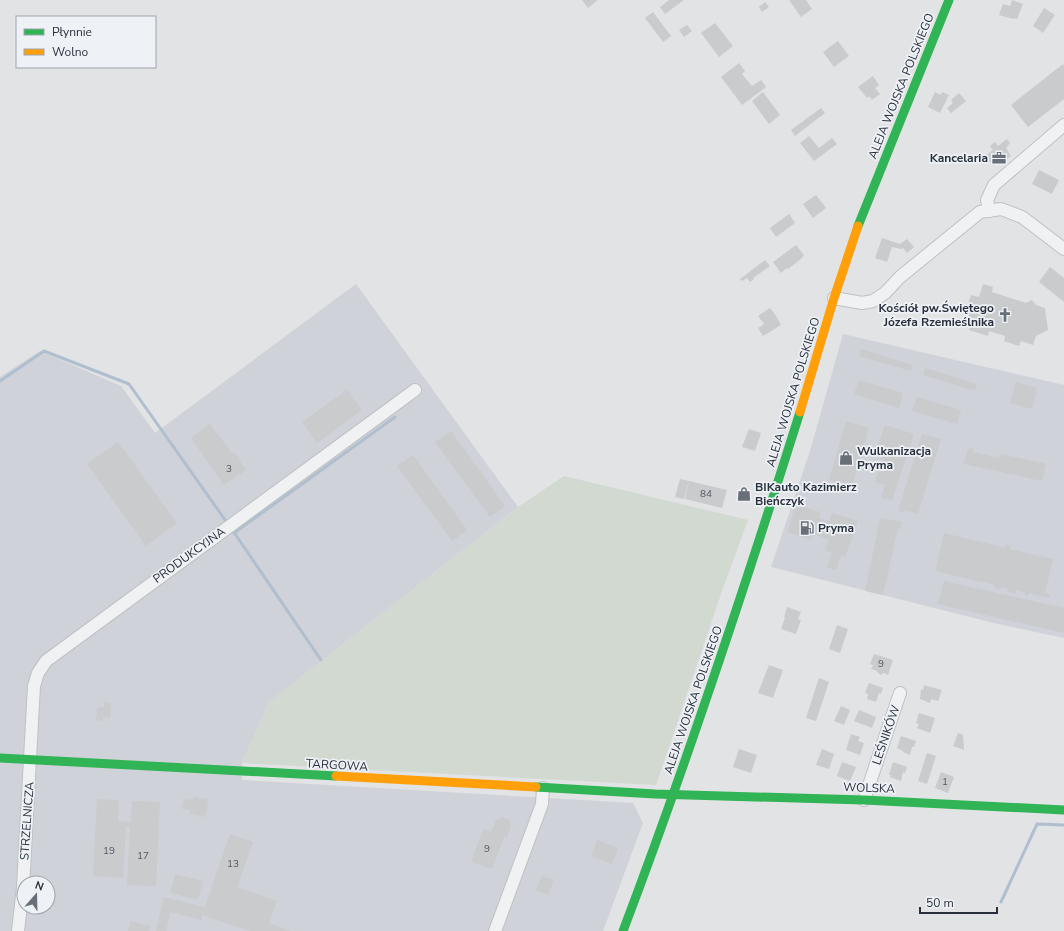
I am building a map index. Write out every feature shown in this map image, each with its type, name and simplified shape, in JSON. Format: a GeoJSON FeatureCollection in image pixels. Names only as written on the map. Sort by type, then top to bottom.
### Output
{"type":"FeatureCollection","features":[{"type":"Feature","properties":{"kind":"street","name":"ALEJA WOJSKA POLSKIEGO"},"geometry":{"type":"LineString","coordinates":[[623,931],[659,836],[761,538],[852,241],[949,0]]}},
{"type":"Feature","properties":{"kind":"street"},"geometry":{"type":"LineString","coordinates":[[989,211],[987,200],[994,185],[1064,125]]}},
{"type":"Feature","properties":{"kind":"street"},"geometry":{"type":"LineString","coordinates":[[834,298],[862,303],[873,301],[885,293],[900,277],[980,212],[1001,209],[1022,218],[1064,249]]}},
{"type":"Feature","properties":{"kind":"street","name":"PRODUKCYJNA"},"geometry":{"type":"LineString","coordinates":[[31,760],[34,686],[38,673],[46,661],[415,390]]}},
{"type":"Feature","properties":{"kind":"street","name":"LEŚNIKÓW"},"geometry":{"type":"LineString","coordinates":[[864,800],[900,693]]}},
{"type":"Feature","properties":{"kind":"street","name":"TARGOWA"},"geometry":{"type":"LineString","coordinates":[[0,758],[673,795]]}},
{"type":"Feature","properties":{"kind":"street","name":"STRZELNICZA"},"geometry":{"type":"LineString","coordinates":[[18,931],[23,887],[31,760]]}},
{"type":"Feature","properties":{"kind":"street"},"geometry":{"type":"LineString","coordinates":[[495,931],[542,804],[543,788]]}},
{"type":"Feature","properties":{"kind":"street","name":"WOLSKA"},"geometry":{"type":"LineString","coordinates":[[673,795],[864,800],[1064,810]]}},
{"type":"Feature","properties":{"kind":"shaded area"},"geometry":{"type":"Polygon","coordinates":[[[356,284],[518,507],[269,702],[242,763],[242,780],[633,803],[643,823],[603,931],[0,931],[0,377],[40,351],[121,386],[155,433],[356,284]]]}},
{"type":"Feature","properties":{"kind":"shaded area"},"geometry":{"type":"Polygon","coordinates":[[[843,334],[1064,385],[1064,638],[998,624],[771,567],[810,451],[843,334]]]}},
{"type":"Feature","properties":{"kind":"shaded area"},"geometry":{"type":"Polygon","coordinates":[[[564,476],[748,520],[723,588],[656,785],[242,763],[269,702],[518,507],[564,476]]]}},
{"type":"Feature","properties":{"kind":"building"},"geometry":{"type":"Polygon","coordinates":[[[582,0],[598,0],[588,8],[582,0]]]}},
{"type":"Feature","properties":{"kind":"building"},"geometry":{"type":"Polygon","coordinates":[[[669,0],[684,0],[665,14],[660,7],[669,0]]]}},
{"type":"Feature","properties":{"kind":"building"},"geometry":{"type":"Polygon","coordinates":[[[789,0],[806,0],[812,9],[801,17],[789,0]]]}},
{"type":"Feature","properties":{"kind":"building"},"geometry":{"type":"Polygon","coordinates":[[[1012,0],[1023,4],[1017,19],[999,15],[1003,4],[1010,6],[1012,0]]]}},
{"type":"Feature","properties":{"kind":"building"},"geometry":{"type":"Polygon","coordinates":[[[765,2],[769,7],[762,12],[759,7],[765,2]]]}},
{"type":"Feature","properties":{"kind":"building"},"geometry":{"type":"Polygon","coordinates":[[[1044,8],[1055,15],[1043,33],[1033,26],[1044,8]]]}},
{"type":"Feature","properties":{"kind":"building"},"geometry":{"type":"Polygon","coordinates":[[[653,12],[671,36],[663,42],[645,18],[653,12]]]}},
{"type":"Feature","properties":{"kind":"building"},"geometry":{"type":"Polygon","coordinates":[[[715,23],[733,46],[719,57],[701,33],[715,23]]]}},
{"type":"Feature","properties":{"kind":"building"},"geometry":{"type":"Polygon","coordinates":[[[687,25],[692,31],[684,37],[679,30],[687,25]]]}},
{"type":"Feature","properties":{"kind":"building"},"geometry":{"type":"Polygon","coordinates":[[[838,41],[849,56],[834,67],[823,52],[838,41]]]}},
{"type":"Feature","properties":{"kind":"building"},"geometry":{"type":"Polygon","coordinates":[[[739,63],[745,71],[742,74],[752,86],[761,80],[766,87],[742,105],[721,77],[739,63]]]}},
{"type":"Feature","properties":{"kind":"building"},"geometry":{"type":"Polygon","coordinates":[[[1063,64],[1064,99],[1028,127],[1011,105],[1063,64]]]}},
{"type":"Feature","properties":{"kind":"building"},"geometry":{"type":"Polygon","coordinates":[[[873,76],[879,85],[875,88],[880,94],[872,100],[869,96],[867,98],[858,87],[873,76]]]}},
{"type":"Feature","properties":{"kind":"building"},"geometry":{"type":"Polygon","coordinates":[[[763,92],[780,115],[769,124],[752,101],[763,92]]]}},
{"type":"Feature","properties":{"kind":"building"},"geometry":{"type":"Polygon","coordinates":[[[935,92],[941,95],[942,92],[949,95],[940,113],[928,107],[935,92]]]}},
{"type":"Feature","properties":{"kind":"building"},"geometry":{"type":"Polygon","coordinates":[[[959,93],[966,101],[951,113],[947,108],[953,103],[951,100],[959,93]]]}},
{"type":"Feature","properties":{"kind":"building"},"geometry":{"type":"Polygon","coordinates":[[[821,108],[825,113],[795,136],[791,130],[821,108]]]}},
{"type":"Feature","properties":{"kind":"building"},"geometry":{"type":"Polygon","coordinates":[[[809,136],[819,148],[832,138],[837,144],[814,161],[800,143],[809,136]]]}},
{"type":"Feature","properties":{"kind":"building"},"geometry":{"type":"Polygon","coordinates":[[[1007,139],[1010,143],[1006,148],[1011,156],[999,165],[995,159],[990,162],[985,156],[993,150],[990,146],[995,142],[998,146],[1007,139]]]}},
{"type":"Feature","properties":{"kind":"building"},"geometry":{"type":"Polygon","coordinates":[[[1039,170],[1059,180],[1052,194],[1032,184],[1039,170]]]}},
{"type":"Feature","properties":{"kind":"building"},"geometry":{"type":"Polygon","coordinates":[[[816,195],[826,208],[813,218],[803,204],[816,195]]]}},
{"type":"Feature","properties":{"kind":"building"},"geometry":{"type":"Polygon","coordinates":[[[789,214],[795,223],[776,237],[770,228],[789,214]]]}},
{"type":"Feature","properties":{"kind":"building"},"geometry":{"type":"Polygon","coordinates":[[[882,238],[900,244],[907,239],[914,247],[907,253],[903,248],[892,247],[887,262],[875,258],[882,238]]]}},
{"type":"Feature","properties":{"kind":"building"},"geometry":{"type":"Polygon","coordinates":[[[796,245],[804,255],[801,259],[781,273],[773,262],[796,245]]]}},
{"type":"Feature","properties":{"kind":"building"},"geometry":{"type":"Polygon","coordinates":[[[765,260],[770,266],[753,278],[754,279],[750,282],[747,278],[742,281],[740,279],[765,260]]]}},
{"type":"Feature","properties":{"kind":"building"},"geometry":{"type":"Polygon","coordinates":[[[1050,267],[1064,278],[1064,302],[1039,282],[1050,267]]]}},
{"type":"Feature","properties":{"kind":"building","name":"Kościół pw.Świętego Józefa Rzemieślnika"},"geometry":{"type":"Polygon","coordinates":[[[983,284],[993,287],[992,292],[1026,303],[1032,300],[1036,305],[1045,308],[1048,330],[1036,336],[1033,345],[1021,341],[1019,346],[1004,341],[1005,336],[989,331],[988,336],[969,330],[970,326],[962,322],[971,295],[979,297],[983,284]]]}},
{"type":"Feature","properties":{"kind":"building"},"geometry":{"type":"Polygon","coordinates":[[[770,308],[781,325],[763,336],[758,328],[764,324],[758,316],[770,308]]]}},
{"type":"Feature","properties":{"kind":"building"},"geometry":{"type":"Polygon","coordinates":[[[861,349],[913,365],[911,371],[859,356],[861,349]]]}},
{"type":"Feature","properties":{"kind":"building"},"geometry":{"type":"Polygon","coordinates":[[[925,368],[977,384],[975,391],[923,375],[925,368]]]}},
{"type":"Feature","properties":{"kind":"building"},"geometry":{"type":"Polygon","coordinates":[[[859,380],[903,393],[899,408],[854,394],[859,380]]]}},
{"type":"Feature","properties":{"kind":"building"},"geometry":{"type":"Polygon","coordinates":[[[1016,382],[1037,388],[1032,409],[1010,403],[1016,382]]]}},
{"type":"Feature","properties":{"kind":"building"},"geometry":{"type":"Polygon","coordinates":[[[347,390],[362,410],[317,443],[302,422],[347,390]]]}},
{"type":"Feature","properties":{"kind":"building"},"geometry":{"type":"Polygon","coordinates":[[[917,397],[961,410],[957,424],[912,411],[917,397]]]}},
{"type":"Feature","properties":{"kind":"building"},"geometry":{"type":"Polygon","coordinates":[[[846,421],[869,428],[852,487],[829,480],[846,421]]]}},
{"type":"Feature","properties":{"kind":"building"},"geometry":{"type":"Polygon","coordinates":[[[210,424],[232,453],[234,452],[246,470],[224,485],[191,438],[210,424]]]}},
{"type":"Feature","properties":{"kind":"building"},"geometry":{"type":"Polygon","coordinates":[[[885,425],[914,434],[892,501],[881,498],[885,485],[875,482],[885,447],[878,445],[885,425]]]}},
{"type":"Feature","properties":{"kind":"building"},"geometry":{"type":"Polygon","coordinates":[[[749,429],[761,433],[755,451],[742,447],[749,429]]]}},
{"type":"Feature","properties":{"kind":"building"},"geometry":{"type":"Polygon","coordinates":[[[451,431],[505,506],[490,517],[435,442],[451,431]]]}},
{"type":"Feature","properties":{"kind":"building"},"geometry":{"type":"Polygon","coordinates":[[[922,434],[941,439],[918,514],[905,510],[905,513],[898,511],[922,434]]]}},
{"type":"Feature","properties":{"kind":"building"},"geometry":{"type":"Polygon","coordinates":[[[118,442],[177,523],[146,546],[87,464],[118,442]]]}},
{"type":"Feature","properties":{"kind":"building"},"geometry":{"type":"Polygon","coordinates":[[[969,448],[974,449],[973,452],[999,458],[1001,454],[1046,464],[1042,481],[964,464],[969,448]]]}},
{"type":"Feature","properties":{"kind":"building"},"geometry":{"type":"Polygon","coordinates":[[[413,455],[467,530],[452,541],[397,466],[413,455]]]}},
{"type":"Feature","properties":{"kind":"building"},"geometry":{"type":"Polygon","coordinates":[[[680,479],[689,481],[684,499],[675,497],[680,479]]]}},
{"type":"Feature","properties":{"kind":"building"},"geometry":{"type":"Polygon","coordinates":[[[689,481],[727,490],[722,508],[685,499],[689,481]]]}},
{"type":"Feature","properties":{"kind":"building"},"geometry":{"type":"Polygon","coordinates":[[[796,504],[820,512],[819,518],[829,521],[832,513],[858,521],[845,557],[841,556],[836,570],[827,567],[832,553],[825,550],[829,540],[813,533],[811,540],[787,532],[796,504]]]}},
{"type":"Feature","properties":{"kind":"building"},"geometry":{"type":"Polygon","coordinates":[[[880,518],[902,522],[901,528],[898,528],[883,595],[865,591],[880,518]]]}},
{"type":"Feature","properties":{"kind":"building"},"geometry":{"type":"Polygon","coordinates":[[[944,533],[1006,548],[1006,545],[1011,546],[1010,549],[1053,559],[1045,593],[1050,594],[1049,598],[1028,593],[1028,596],[1025,595],[1026,593],[1016,590],[1015,594],[1007,591],[1007,588],[995,588],[995,585],[935,571],[944,533]]]}},
{"type":"Feature","properties":{"kind":"building"},"geometry":{"type":"Polygon","coordinates":[[[944,581],[1064,608],[1064,633],[938,604],[944,581]]]}},
{"type":"Feature","properties":{"kind":"building"},"geometry":{"type":"Polygon","coordinates":[[[787,607],[801,612],[798,619],[801,620],[796,634],[781,629],[787,607]]]}},
{"type":"Feature","properties":{"kind":"building"},"geometry":{"type":"Polygon","coordinates":[[[837,625],[848,629],[840,653],[829,649],[837,625]]]}},
{"type":"Feature","properties":{"kind":"building"},"geometry":{"type":"Polygon","coordinates":[[[874,654],[893,660],[888,675],[883,673],[881,675],[877,671],[871,669],[873,665],[870,664],[874,654]]]}},
{"type":"Feature","properties":{"kind":"building"},"geometry":{"type":"Polygon","coordinates":[[[769,665],[783,670],[773,698],[758,693],[769,665]]]}},
{"type":"Feature","properties":{"kind":"building"},"geometry":{"type":"Polygon","coordinates":[[[819,678],[829,682],[816,721],[806,718],[819,678]]]}},
{"type":"Feature","properties":{"kind":"building"},"geometry":{"type":"Polygon","coordinates":[[[869,683],[883,688],[881,694],[879,693],[876,702],[867,699],[868,694],[865,693],[869,683]]]}},
{"type":"Feature","properties":{"kind":"building"},"geometry":{"type":"Polygon","coordinates":[[[924,685],[942,690],[938,701],[931,699],[930,703],[920,699],[921,689],[923,690],[924,685]]]}},
{"type":"Feature","properties":{"kind":"building"},"geometry":{"type":"Polygon","coordinates":[[[104,702],[111,703],[110,718],[103,717],[103,721],[96,720],[97,709],[104,707],[104,702]]]}},
{"type":"Feature","properties":{"kind":"building"},"geometry":{"type":"Polygon","coordinates":[[[841,706],[850,710],[844,725],[834,721],[841,706]]]}},
{"type":"Feature","properties":{"kind":"building"},"geometry":{"type":"Polygon","coordinates":[[[859,710],[876,717],[872,728],[854,721],[859,710]]]}},
{"type":"Feature","properties":{"kind":"building"},"geometry":{"type":"Polygon","coordinates":[[[919,713],[935,718],[930,733],[917,728],[919,724],[916,723],[919,713]]]}},
{"type":"Feature","properties":{"kind":"building"},"geometry":{"type":"Polygon","coordinates":[[[958,733],[963,735],[964,750],[953,746],[958,733]]]}},
{"type":"Feature","properties":{"kind":"building"},"geometry":{"type":"Polygon","coordinates":[[[851,734],[860,737],[858,741],[864,743],[860,755],[846,750],[851,734]]]}},
{"type":"Feature","properties":{"kind":"building"},"geometry":{"type":"Polygon","coordinates":[[[901,736],[916,741],[914,747],[912,747],[910,755],[897,748],[901,736]]]}},
{"type":"Feature","properties":{"kind":"building"},"geometry":{"type":"Polygon","coordinates":[[[739,749],[757,755],[751,773],[733,767],[739,749]]]}},
{"type":"Feature","properties":{"kind":"building"},"geometry":{"type":"Polygon","coordinates":[[[822,749],[834,754],[829,769],[816,765],[822,749]]]}},
{"type":"Feature","properties":{"kind":"building"},"geometry":{"type":"Polygon","coordinates":[[[927,753],[936,756],[927,784],[918,781],[927,753]]]}},
{"type":"Feature","properties":{"kind":"building"},"geometry":{"type":"Polygon","coordinates":[[[842,762],[856,767],[850,781],[837,776],[842,762]]]}},
{"type":"Feature","properties":{"kind":"building"},"geometry":{"type":"Polygon","coordinates":[[[893,762],[907,767],[905,773],[903,772],[901,781],[890,777],[891,775],[889,775],[893,762]]]}},
{"type":"Feature","properties":{"kind":"building"},"geometry":{"type":"Polygon","coordinates":[[[941,772],[954,777],[948,793],[935,788],[941,772]]]}},
{"type":"Feature","properties":{"kind":"building"},"geometry":{"type":"Polygon","coordinates":[[[193,797],[208,799],[205,817],[190,814],[191,810],[182,809],[184,799],[193,800],[193,797]]]}},
{"type":"Feature","properties":{"kind":"building"},"geometry":{"type":"Polygon","coordinates":[[[97,799],[119,800],[118,821],[131,822],[132,801],[160,802],[156,886],[127,885],[130,827],[126,826],[123,878],[93,876],[97,799]]]}},
{"type":"Feature","properties":{"kind":"building"},"geometry":{"type":"Polygon","coordinates":[[[502,817],[509,820],[511,826],[507,838],[504,837],[492,869],[471,862],[483,829],[491,832],[496,820],[502,817]]]}},
{"type":"Feature","properties":{"kind":"building"},"geometry":{"type":"Polygon","coordinates":[[[230,834],[253,842],[237,887],[277,901],[269,923],[291,931],[250,931],[202,915],[230,834]]]}},
{"type":"Feature","properties":{"kind":"building"},"geometry":{"type":"Polygon","coordinates":[[[597,840],[618,848],[612,864],[591,856],[597,840]]]}},
{"type":"Feature","properties":{"kind":"building"},"geometry":{"type":"Polygon","coordinates":[[[175,874],[203,881],[198,900],[170,893],[175,874]]]}},
{"type":"Feature","properties":{"kind":"building"},"geometry":{"type":"Polygon","coordinates":[[[542,876],[554,880],[548,895],[536,890],[542,876]]]}},
{"type":"Feature","properties":{"kind":"building"},"geometry":{"type":"Polygon","coordinates":[[[164,897],[204,907],[201,920],[171,912],[166,931],[156,931],[164,897]]]}},
{"type":"Feature","properties":{"kind":"building"},"geometry":{"type":"Polygon","coordinates":[[[131,921],[150,926],[149,931],[128,931],[131,921]]]}},
{"type":"Feature","properties":{"kind":"waterway"},"geometry":{"type":"LineString","coordinates":[[0,381],[44,351],[129,384],[228,524]]}},
{"type":"Feature","properties":{"kind":"waterway"},"geometry":{"type":"LineString","coordinates":[[234,533],[395,417]]}},
{"type":"Feature","properties":{"kind":"waterway"},"geometry":{"type":"LineString","coordinates":[[231,528],[321,660]]}},
{"type":"Feature","properties":{"kind":"waterway"},"geometry":{"type":"LineString","coordinates":[[1001,902],[1037,824],[1064,825]]}},
{"type":"Feature","properties":{"kind":"traffic: fast"},"geometry":{"type":"LineString","coordinates":[[858,226],[949,0]]}},
{"type":"Feature","properties":{"kind":"traffic: fast"},"geometry":{"type":"LineString","coordinates":[[623,931],[715,673],[800,412]]}},
{"type":"Feature","properties":{"kind":"traffic: fast"},"geometry":{"type":"LineString","coordinates":[[0,758],[336,776]]}},
{"type":"Feature","properties":{"kind":"traffic: fast"},"geometry":{"type":"LineString","coordinates":[[536,787],[655,794],[864,800],[1064,810]]}},
{"type":"Feature","properties":{"kind":"traffic: slow"},"geometry":{"type":"LineString","coordinates":[[800,412],[834,298],[858,226]]}},
{"type":"Feature","properties":{"kind":"traffic: slow"},"geometry":{"type":"LineString","coordinates":[[336,776],[536,787]]}},
{"type":"Feature","properties":{"kind":"place","name":"Kancelaria"},"geometry":{"type":"Point","coordinates":[999,158]}},
{"type":"Feature","properties":{"kind":"place","name":"Kościół pw.Świętego Józefa Rzemieślnika"},"geometry":{"type":"Point","coordinates":[1005,315]}},
{"type":"Feature","properties":{"kind":"place","name":"Wulkanizacja Pryma"},"geometry":{"type":"Point","coordinates":[846,458]}},
{"type":"Feature","properties":{"kind":"place","name":"BIKauto Kazimierz Bieńczyk"},"geometry":{"type":"Point","coordinates":[744,494]}},
{"type":"Feature","properties":{"kind":"place","name":"Pryma"},"geometry":{"type":"Point","coordinates":[807,528]}}]}
